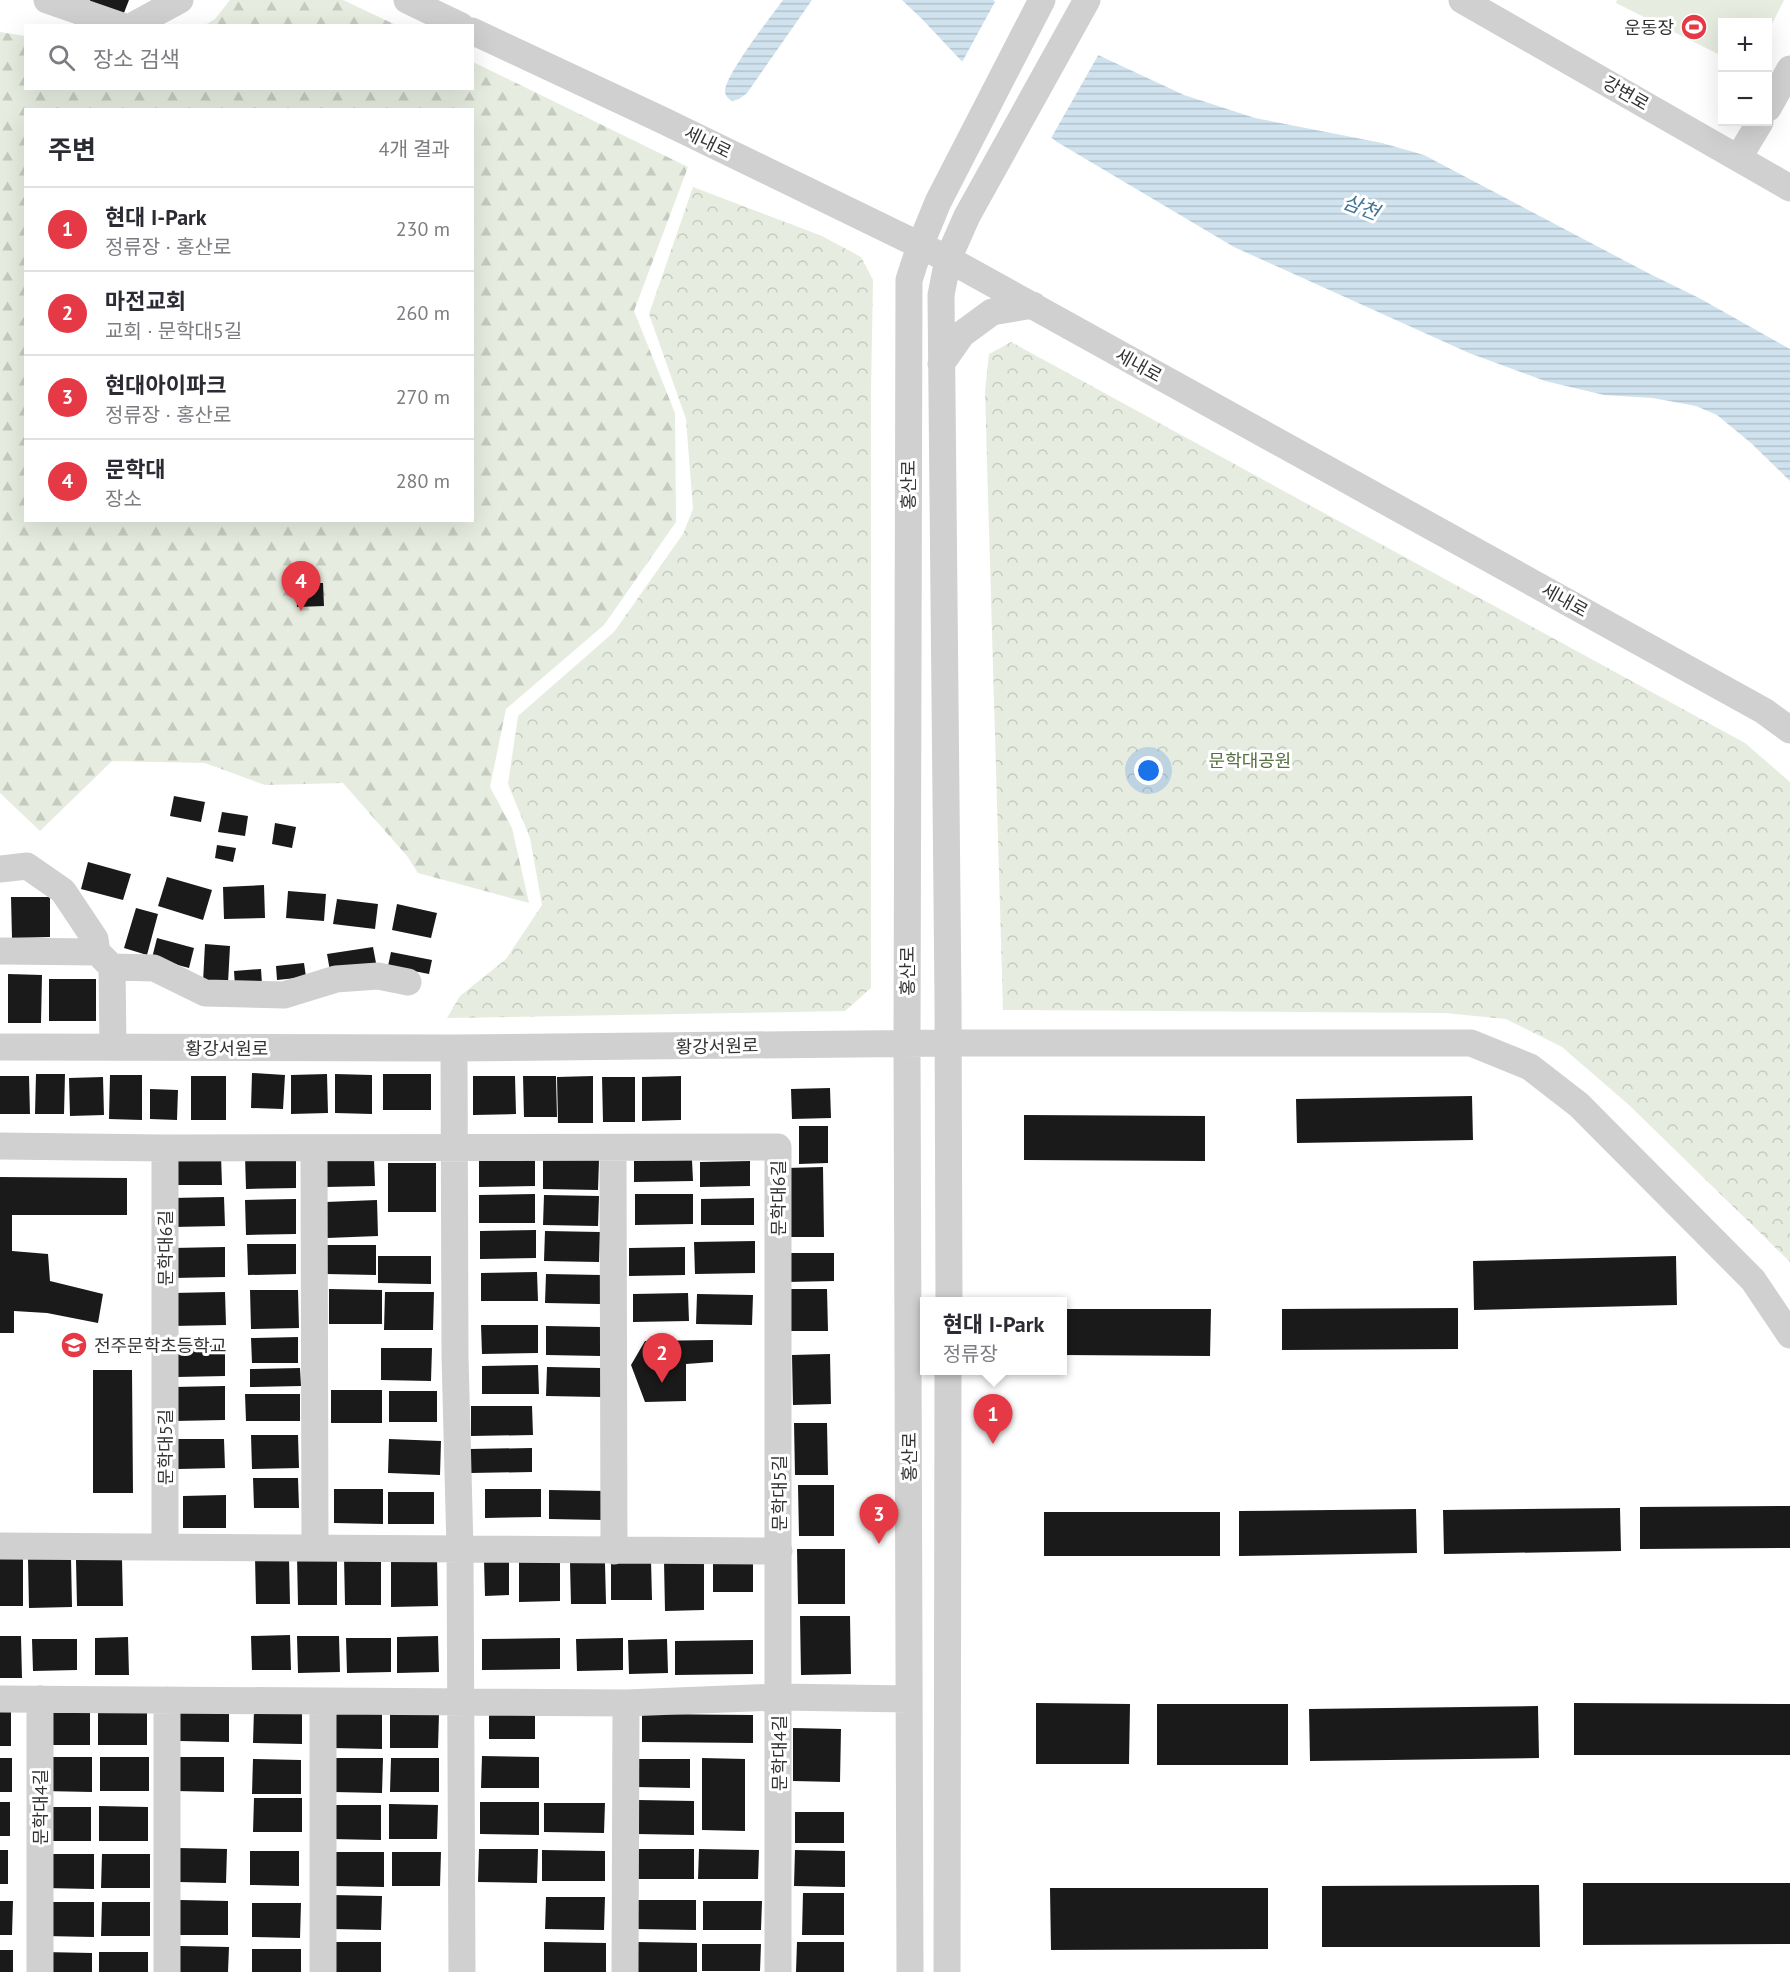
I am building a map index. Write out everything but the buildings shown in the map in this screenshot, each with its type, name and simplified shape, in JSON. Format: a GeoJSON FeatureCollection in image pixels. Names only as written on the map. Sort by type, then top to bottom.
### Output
{"type":"FeatureCollection","features":[{"type":"Feature","properties":{"kind":"street"},"geometry":{"type":"LineString","coordinates":[[47,0],[116,24]]}},
{"type":"Feature","properties":{"kind":"street"},"geometry":{"type":"LineString","coordinates":[[136,24],[180,0]]}},
{"type":"Feature","properties":{"kind":"street"},"geometry":{"type":"LineString","coordinates":[[407,0],[457,24]]}},
{"type":"Feature","properties":{"kind":"street","name":"홍산로"},"geometry":{"type":"LineString","coordinates":[[910,1972],[907,1044],[909,280],[938,202],[1042,0]]}},
{"type":"Feature","properties":{"kind":"street","name":"홍산로"},"geometry":{"type":"LineString","coordinates":[[948,1297],[949,1043],[941,295],[948,259],[967,216],[1087,0]]}},
{"type":"Feature","properties":{"kind":"street","name":"강변로"},"geometry":{"type":"LineString","coordinates":[[1462,0],[1790,188]]}},
{"type":"Feature","properties":{"kind":"street","name":"세내로"},"geometry":{"type":"LineString","coordinates":[[474,32],[948,259],[1764,711],[1790,730]]}},
{"type":"Feature","properties":{"kind":"street"},"geometry":{"type":"LineString","coordinates":[[1772,100],[1790,69]]}},
{"type":"Feature","properties":{"kind":"street"},"geometry":{"type":"LineString","coordinates":[[1739,158],[1758,126]]}},
{"type":"Feature","properties":{"kind":"street"},"geometry":{"type":"LineString","coordinates":[[941,364],[962,334],[992,312],[1033,305]]}},
{"type":"Feature","properties":{"kind":"street"},"geometry":{"type":"LineString","coordinates":[[0,869],[27,866],[63,891],[95,939],[105,959],[113,1047]]}},
{"type":"Feature","properties":{"kind":"street"},"geometry":{"type":"LineString","coordinates":[[0,951],[105,959],[154,968],[205,993],[284,995],[336,979],[378,976],[408,982]]}},
{"type":"Feature","properties":{"kind":"street","name":"황강서원로"},"geometry":{"type":"LineString","coordinates":[[0,1047],[454,1048],[949,1043],[1471,1043],[1530,1067],[1579,1105],[1753,1280],[1790,1335]]}},
{"type":"Feature","properties":{"kind":"street"},"geometry":{"type":"LineString","coordinates":[[454,1048],[462,1972]]}},
{"type":"Feature","properties":{"kind":"street","name":"문학대6길"},"geometry":{"type":"LineString","coordinates":[[0,1146],[778,1147],[779,1341]]}},
{"type":"Feature","properties":{"kind":"street","name":"문학대6길"},"geometry":{"type":"LineString","coordinates":[[165,1148],[165,1348]]}},
{"type":"Feature","properties":{"kind":"street"},"geometry":{"type":"LineString","coordinates":[[314,1148],[315,1548]]}},
{"type":"Feature","properties":{"kind":"street"},"geometry":{"type":"LineString","coordinates":[[613,1148],[614,1551]]}},
{"type":"Feature","properties":{"kind":"street","name":"문학대5길"},"geometry":{"type":"LineString","coordinates":[[0,1546],[779,1551],[779,1341]]}},
{"type":"Feature","properties":{"kind":"street","name":"문학대5길"},"geometry":{"type":"LineString","coordinates":[[165,1348],[165,1547]]}},
{"type":"Feature","properties":{"kind":"street"},"geometry":{"type":"LineString","coordinates":[[947,1972],[948,1375]]}},
{"type":"Feature","properties":{"kind":"street"},"geometry":{"type":"LineString","coordinates":[[779,1551],[779,1696],[909,1699]]}},
{"type":"Feature","properties":{"kind":"street","name":"문학대4길"},"geometry":{"type":"LineString","coordinates":[[0,1699],[626,1703],[779,1696],[778,1972]]}},
{"type":"Feature","properties":{"kind":"street","name":"문학대4길"},"geometry":{"type":"LineString","coordinates":[[40,1699],[40,1972]]}},
{"type":"Feature","properties":{"kind":"street"},"geometry":{"type":"LineString","coordinates":[[167,1700],[167,1972]]}},
{"type":"Feature","properties":{"kind":"street"},"geometry":{"type":"LineString","coordinates":[[323,1701],[323,1972]]}},
{"type":"Feature","properties":{"kind":"street"},"geometry":{"type":"LineString","coordinates":[[625,1972],[626,1703]]}},
{"type":"Feature","properties":{"kind":"green space"},"geometry":{"type":"Polygon","coordinates":[[[230,0],[343,0],[394,24],[207,24],[215,19],[230,0]]]}},
{"type":"Feature","properties":{"kind":"green space","name":"운동장"},"geometry":{"type":"Polygon","coordinates":[[[1617,0],[1784,0],[1772,24],[1772,18],[1718,18],[1718,54],[1616,3],[1617,0]]]}},
{"type":"Feature","properties":{"kind":"green space"},"geometry":{"type":"Polygon","coordinates":[[[0,32],[24,36],[24,90],[474,90],[474,62],[688,167],[634,311],[675,413],[676,522],[604,625],[506,709],[490,787],[512,828],[529,903],[418,873],[407,856],[343,783],[265,785],[205,763],[112,761],[40,831],[0,793],[0,32]]]}},
{"type":"Feature","properties":{"kind":"green space"},"geometry":{"type":"Polygon","coordinates":[[[693,187],[822,236],[861,257],[873,280],[871,988],[845,1011],[447,1018],[460,996],[506,959],[542,905],[530,838],[508,784],[518,716],[614,632],[683,534],[693,509],[686,419],[649,314],[693,187]]]}},
{"type":"Feature","properties":{"kind":"green space","name":"문학대공원"},"geometry":{"type":"Polygon","coordinates":[[[1011,342],[1745,743],[1790,782],[1790,1262],[1629,1105],[1562,1047],[1506,1019],[1445,1013],[1003,1010],[985,391],[989,354],[1011,342]]]}},
{"type":"Feature","properties":{"kind":"water"},"geometry":{"type":"Polygon","coordinates":[[[783,0],[812,0],[747,93],[732,101],[725,93],[728,81],[750,45],[783,0]]]}},
{"type":"Feature","properties":{"kind":"water","name":"삼천"},"geometry":{"type":"Polygon","coordinates":[[[902,0],[993,0],[1025,21],[1184,95],[1255,118],[1382,143],[1424,155],[1701,299],[1790,349],[1790,481],[1751,443],[1717,415],[1696,406],[1653,398],[1604,395],[1545,381],[1469,353],[1234,247],[1057,142],[987,88],[902,0]]]}},
{"type":"Feature","properties":{"kind":"pier"},"geometry":{"type":"Polygon","coordinates":[[[996,0],[1026,18],[1100,52],[1050,140],[985,91],[961,64],[996,0]]]}},
{"type":"Feature","properties":{"kind":"place","name":"운동장"},"geometry":{"type":"Point","coordinates":[1694,27]}},
{"type":"Feature","properties":{"kind":"place","name":"문학대"},"geometry":{"type":"Point","coordinates":[301,611]}},
{"type":"Feature","properties":{"kind":"place","name":"전주문학초등학교"},"geometry":{"type":"Point","coordinates":[74,1345]}},
{"type":"Feature","properties":{"kind":"place","name":"마전교회"},"geometry":{"type":"Point","coordinates":[662,1383]}},
{"type":"Feature","properties":{"kind":"place","name":"현대 I-Park"},"geometry":{"type":"Point","coordinates":[993,1444]}},
{"type":"Feature","properties":{"kind":"place","name":"현대아이파크"},"geometry":{"type":"Point","coordinates":[879,1544]}}]}
